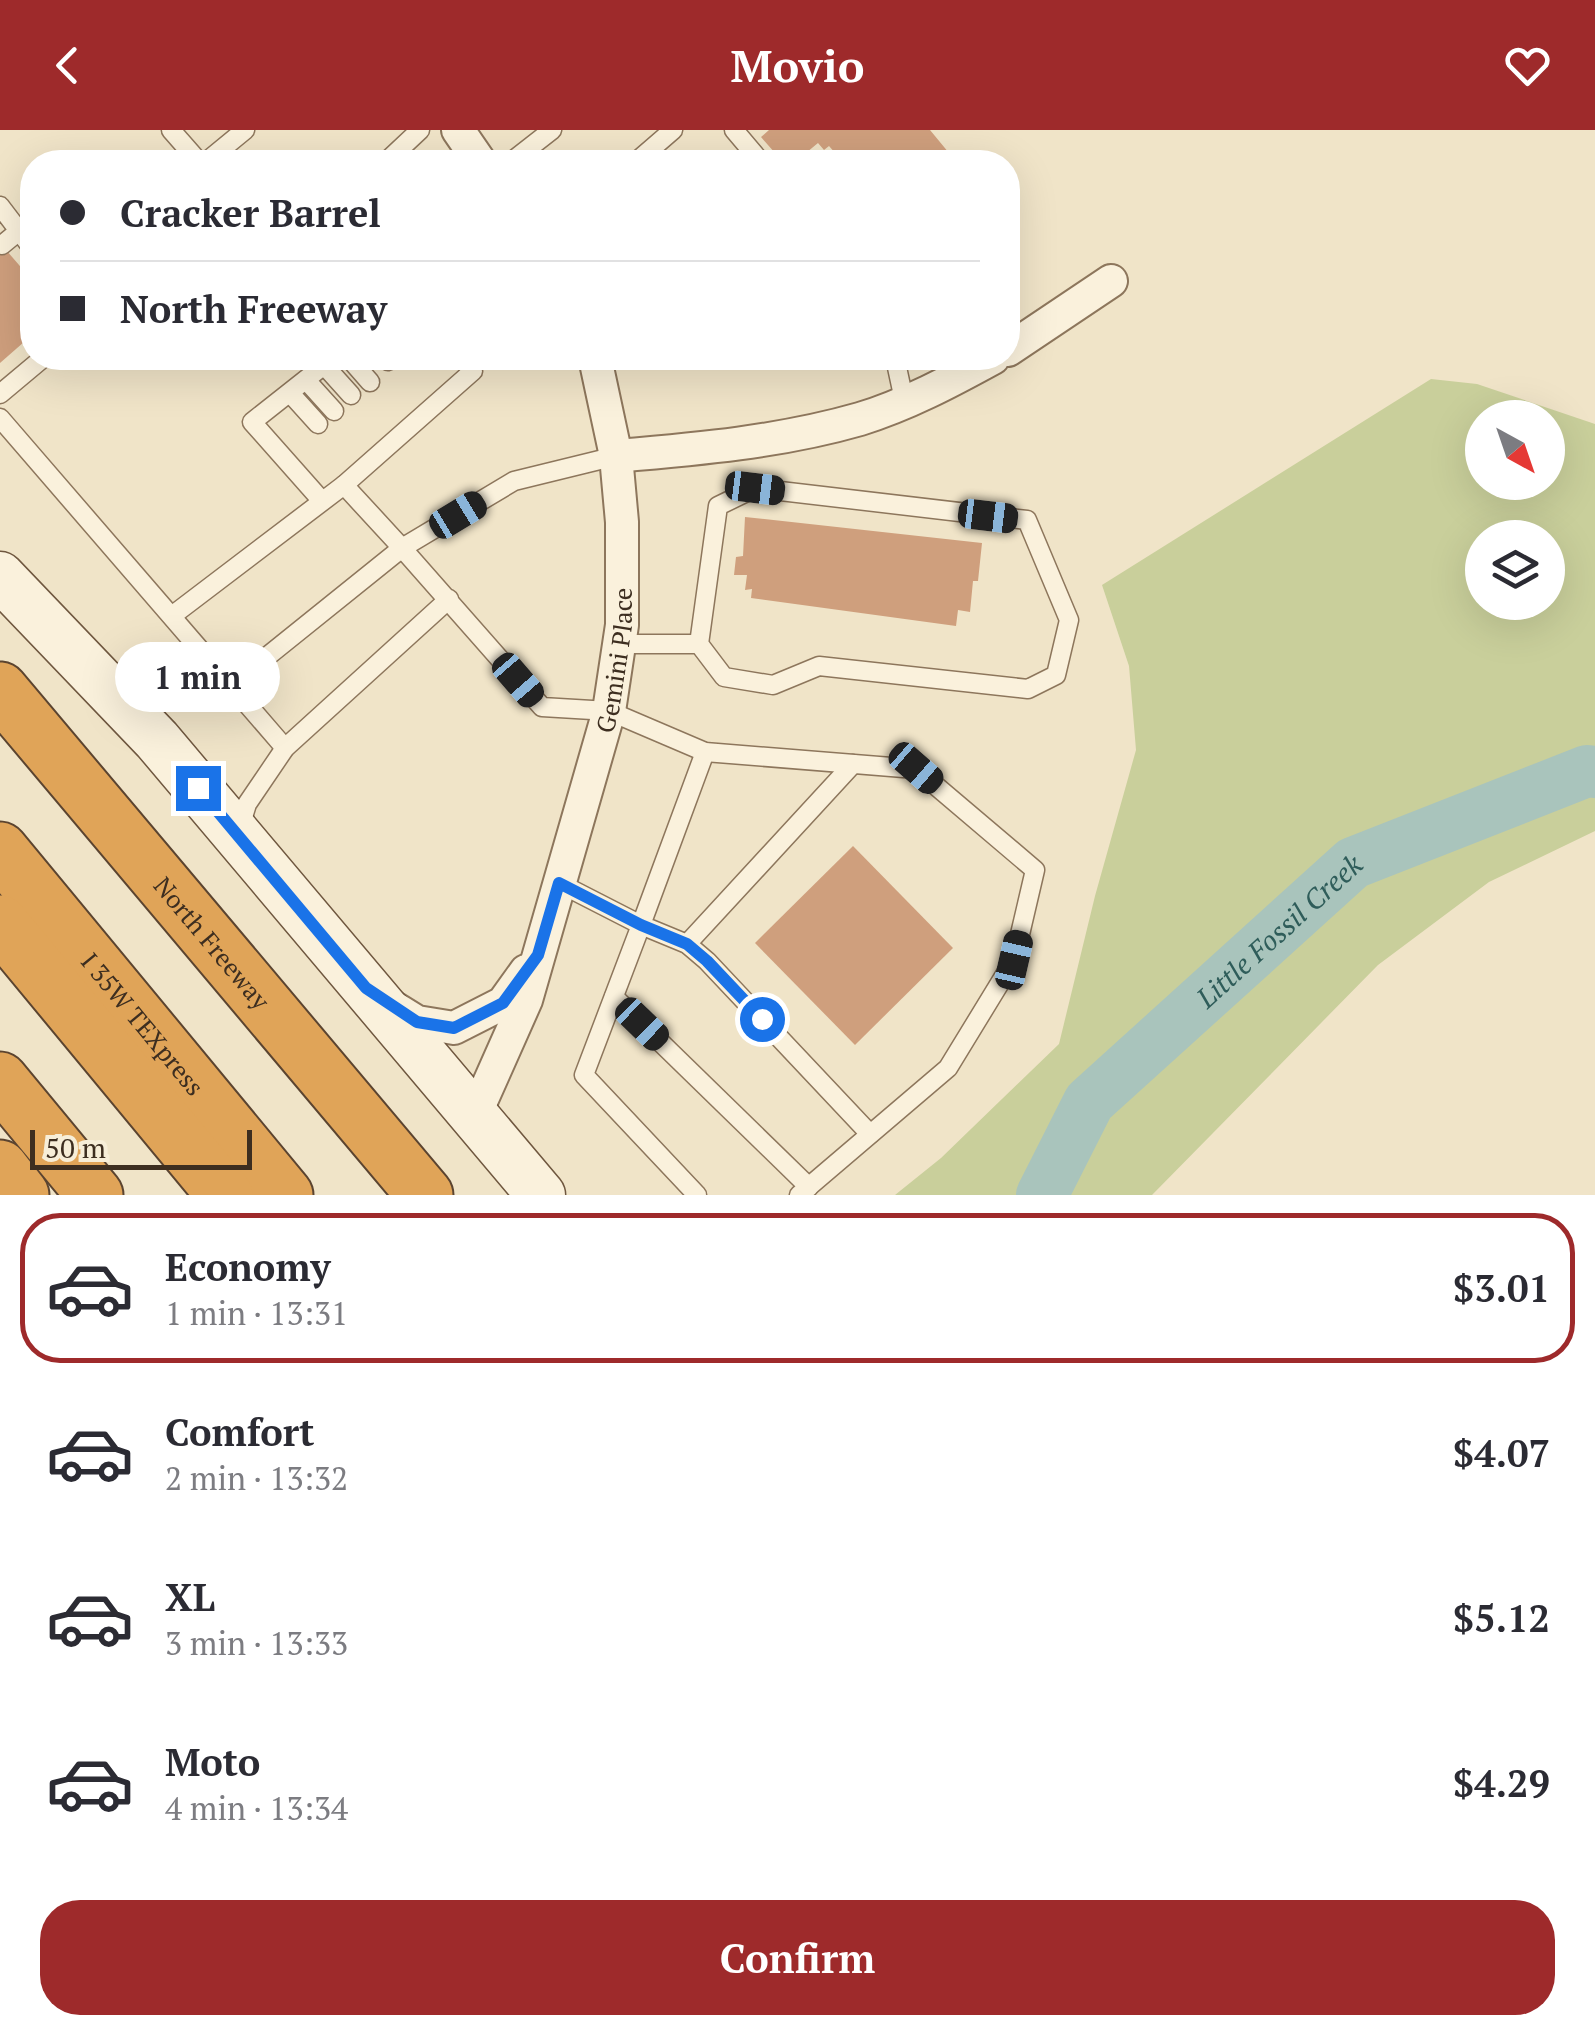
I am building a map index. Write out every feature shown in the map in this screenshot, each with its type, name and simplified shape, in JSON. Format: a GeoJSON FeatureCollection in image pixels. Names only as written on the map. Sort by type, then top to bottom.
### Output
{"type":"FeatureCollection","features":[{"type":"Feature","properties":{"kind":"highway","name":"North Freeway"},"geometry":{"type":"LineString","coordinates":[[0,690],[424,1195]]}},
{"type":"Feature","properties":{"kind":"highway","name":"I 35W TEXpress"},"geometry":{"type":"LineString","coordinates":[[0,850],[285,1195]]}},
{"type":"Feature","properties":{"kind":"highway","name":"I 35W TEXpress"},"geometry":{"type":"LineString","coordinates":[[0,924],[225,1195]]}},
{"type":"Feature","properties":{"kind":"highway"},"geometry":{"type":"LineString","coordinates":[[0,1080],[95,1195]]}},
{"type":"Feature","properties":{"kind":"highway"},"geometry":{"type":"LineString","coordinates":[[0,1168],[21,1195]]}},
{"type":"Feature","properties":{"kind":"main road"},"geometry":{"type":"LineString","coordinates":[[0,576],[157,740],[541,1195]]}},
{"type":"Feature","properties":{"kind":"street"},"geometry":{"type":"LineString","coordinates":[[1020,342],[1111,281]]}},
{"type":"Feature","properties":{"kind":"street","name":"Gemini Place"},"geometry":{"type":"LineString","coordinates":[[474,1117],[526,1000],[610,711],[619,644],[622,522],[616,456],[597,370]]}},
{"type":"Feature","properties":{"kind":"street"},"geometry":{"type":"LineString","coordinates":[[616,456],[739,445],[862,418],[970,370]]}},
{"type":"Feature","properties":{"kind":"street","name":"Gemini Place"},"geometry":{"type":"LineString","coordinates":[[366,988],[417,1022],[454,1028],[503,1003],[538,955]]}},
{"type":"Feature","properties":{"kind":"lane"},"geometry":{"type":"LineString","coordinates":[[171,130],[190,150]]}},
{"type":"Feature","properties":{"kind":"lane"},"geometry":{"type":"LineString","coordinates":[[218,150],[245,130]]}},
{"type":"Feature","properties":{"kind":"lane"},"geometry":{"type":"LineString","coordinates":[[399,150],[420,130]]}},
{"type":"Feature","properties":{"kind":"lane"},"geometry":{"type":"LineString","coordinates":[[527,150],[552,130]]}},
{"type":"Feature","properties":{"kind":"lane"},"geometry":{"type":"LineString","coordinates":[[653,150],[674,130]]}},
{"type":"Feature","properties":{"kind":"lane"},"geometry":{"type":"LineString","coordinates":[[734,130],[752,150]]}},
{"type":"Feature","properties":{"kind":"lane"},"geometry":{"type":"LineString","coordinates":[[0,206],[19,231],[2,245]]}},
{"type":"Feature","properties":{"kind":"lane"},"geometry":{"type":"LineString","coordinates":[[0,394],[29,370]]}},
{"type":"Feature","properties":{"kind":"lane"},"geometry":{"type":"LineString","coordinates":[[318,370],[252,422],[322,501]]}},
{"type":"Feature","properties":{"kind":"lane"},"geometry":{"type":"LineString","coordinates":[[335,370],[351,395]]}},
{"type":"Feature","properties":{"kind":"lane"},"geometry":{"type":"LineString","coordinates":[[360,370],[370,382]]}},
{"type":"Feature","properties":{"kind":"lane"},"geometry":{"type":"LineString","coordinates":[[173,615],[344,485],[353,465],[368,451],[424,403],[472,370]]}},
{"type":"Feature","properties":{"kind":"lane"},"geometry":{"type":"LineString","coordinates":[[898,370],[904,400]]}},
{"type":"Feature","properties":{"kind":"lane"},"geometry":{"type":"LineString","coordinates":[[306,380],[334,411]]}},
{"type":"Feature","properties":{"kind":"lane"},"geometry":{"type":"LineString","coordinates":[[290,393],[318,424]]}},
{"type":"Feature","properties":{"kind":"lane"},"geometry":{"type":"LineString","coordinates":[[0,418],[285,748]]}},
{"type":"Feature","properties":{"kind":"lane"},"geometry":{"type":"LineString","coordinates":[[233,684],[402,548],[514,481],[616,456]]}},
{"type":"Feature","properties":{"kind":"lane"},"geometry":{"type":"LineString","coordinates":[[344,485],[542,706],[610,711],[705,752],[916,768],[1035,870],[1014,960],[948,1068],[804,1191],[614,997]]}},
{"type":"Feature","properties":{"kind":"lane"},"geometry":{"type":"LineString","coordinates":[[755,488],[1027,520],[1069,620],[1056,675],[1028,688],[819,666],[773,685],[724,677],[699,644],[718,506],[755,488]]}},
{"type":"Feature","properties":{"kind":"lane"},"geometry":{"type":"LineString","coordinates":[[238,836],[247,804],[285,748],[450,599]]}},
{"type":"Feature","properties":{"kind":"lane"},"geometry":{"type":"LineString","coordinates":[[619,644],[699,644]]}},
{"type":"Feature","properties":{"kind":"lane"},"geometry":{"type":"LineString","coordinates":[[697,1195],[584,1075],[705,752]]}},
{"type":"Feature","properties":{"kind":"lane"},"geometry":{"type":"LineString","coordinates":[[687,944],[854,764]]}},
{"type":"Feature","properties":{"kind":"lane"},"geometry":{"type":"LineString","coordinates":[[559,883],[687,944],[870,1134]]}},
{"type":"Feature","properties":{"kind":"green space"},"geometry":{"type":"Polygon","coordinates":[[[1431,379],[1477,384],[1524,400],[1465,400],[1465,500],[1565,500],[1565,414],[1595,424],[1595,831],[1489,882],[1378,965],[1152,1195],[895,1195],[941,1158],[1059,1044],[1136,750],[1129,666],[1102,585],[1431,379]]]}},
{"type":"Feature","properties":{"kind":"building"},"geometry":{"type":"Polygon","coordinates":[[[769,130],[930,130],[947,150],[832,150],[829,146],[824,150],[818,143],[810,150],[772,150],[761,137],[769,130]]]}},
{"type":"Feature","properties":{"kind":"building"},"geometry":{"type":"Polygon","coordinates":[[[0,243],[20,266],[20,346],[0,363],[0,243]]]}},
{"type":"Feature","properties":{"kind":"building"},"geometry":{"type":"Polygon","coordinates":[[[745,517],[982,543],[970,612],[958,610],[956,626],[751,598],[752,589],[745,590],[747,575],[734,575],[736,557],[743,556],[745,517]]]}},
{"type":"Feature","properties":{"kind":"building"},"geometry":{"type":"Polygon","coordinates":[[[853,846],[953,948],[855,1045],[755,943],[853,846]]]}},
{"type":"Feature","properties":{"kind":"waterway","name":"Little Fossil Creek"},"geometry":{"type":"LineString","coordinates":[[1042,1195],[1089,1102],[1353,863],[1587,771],[1595,772]]}},
{"type":"Feature","properties":{"kind":"route"},"geometry":{"type":"LineString","coordinates":[[198,788],[366,988],[417,1022],[454,1028],[503,1003],[538,955],[559,883],[687,944],[762,1019]]}}]}
